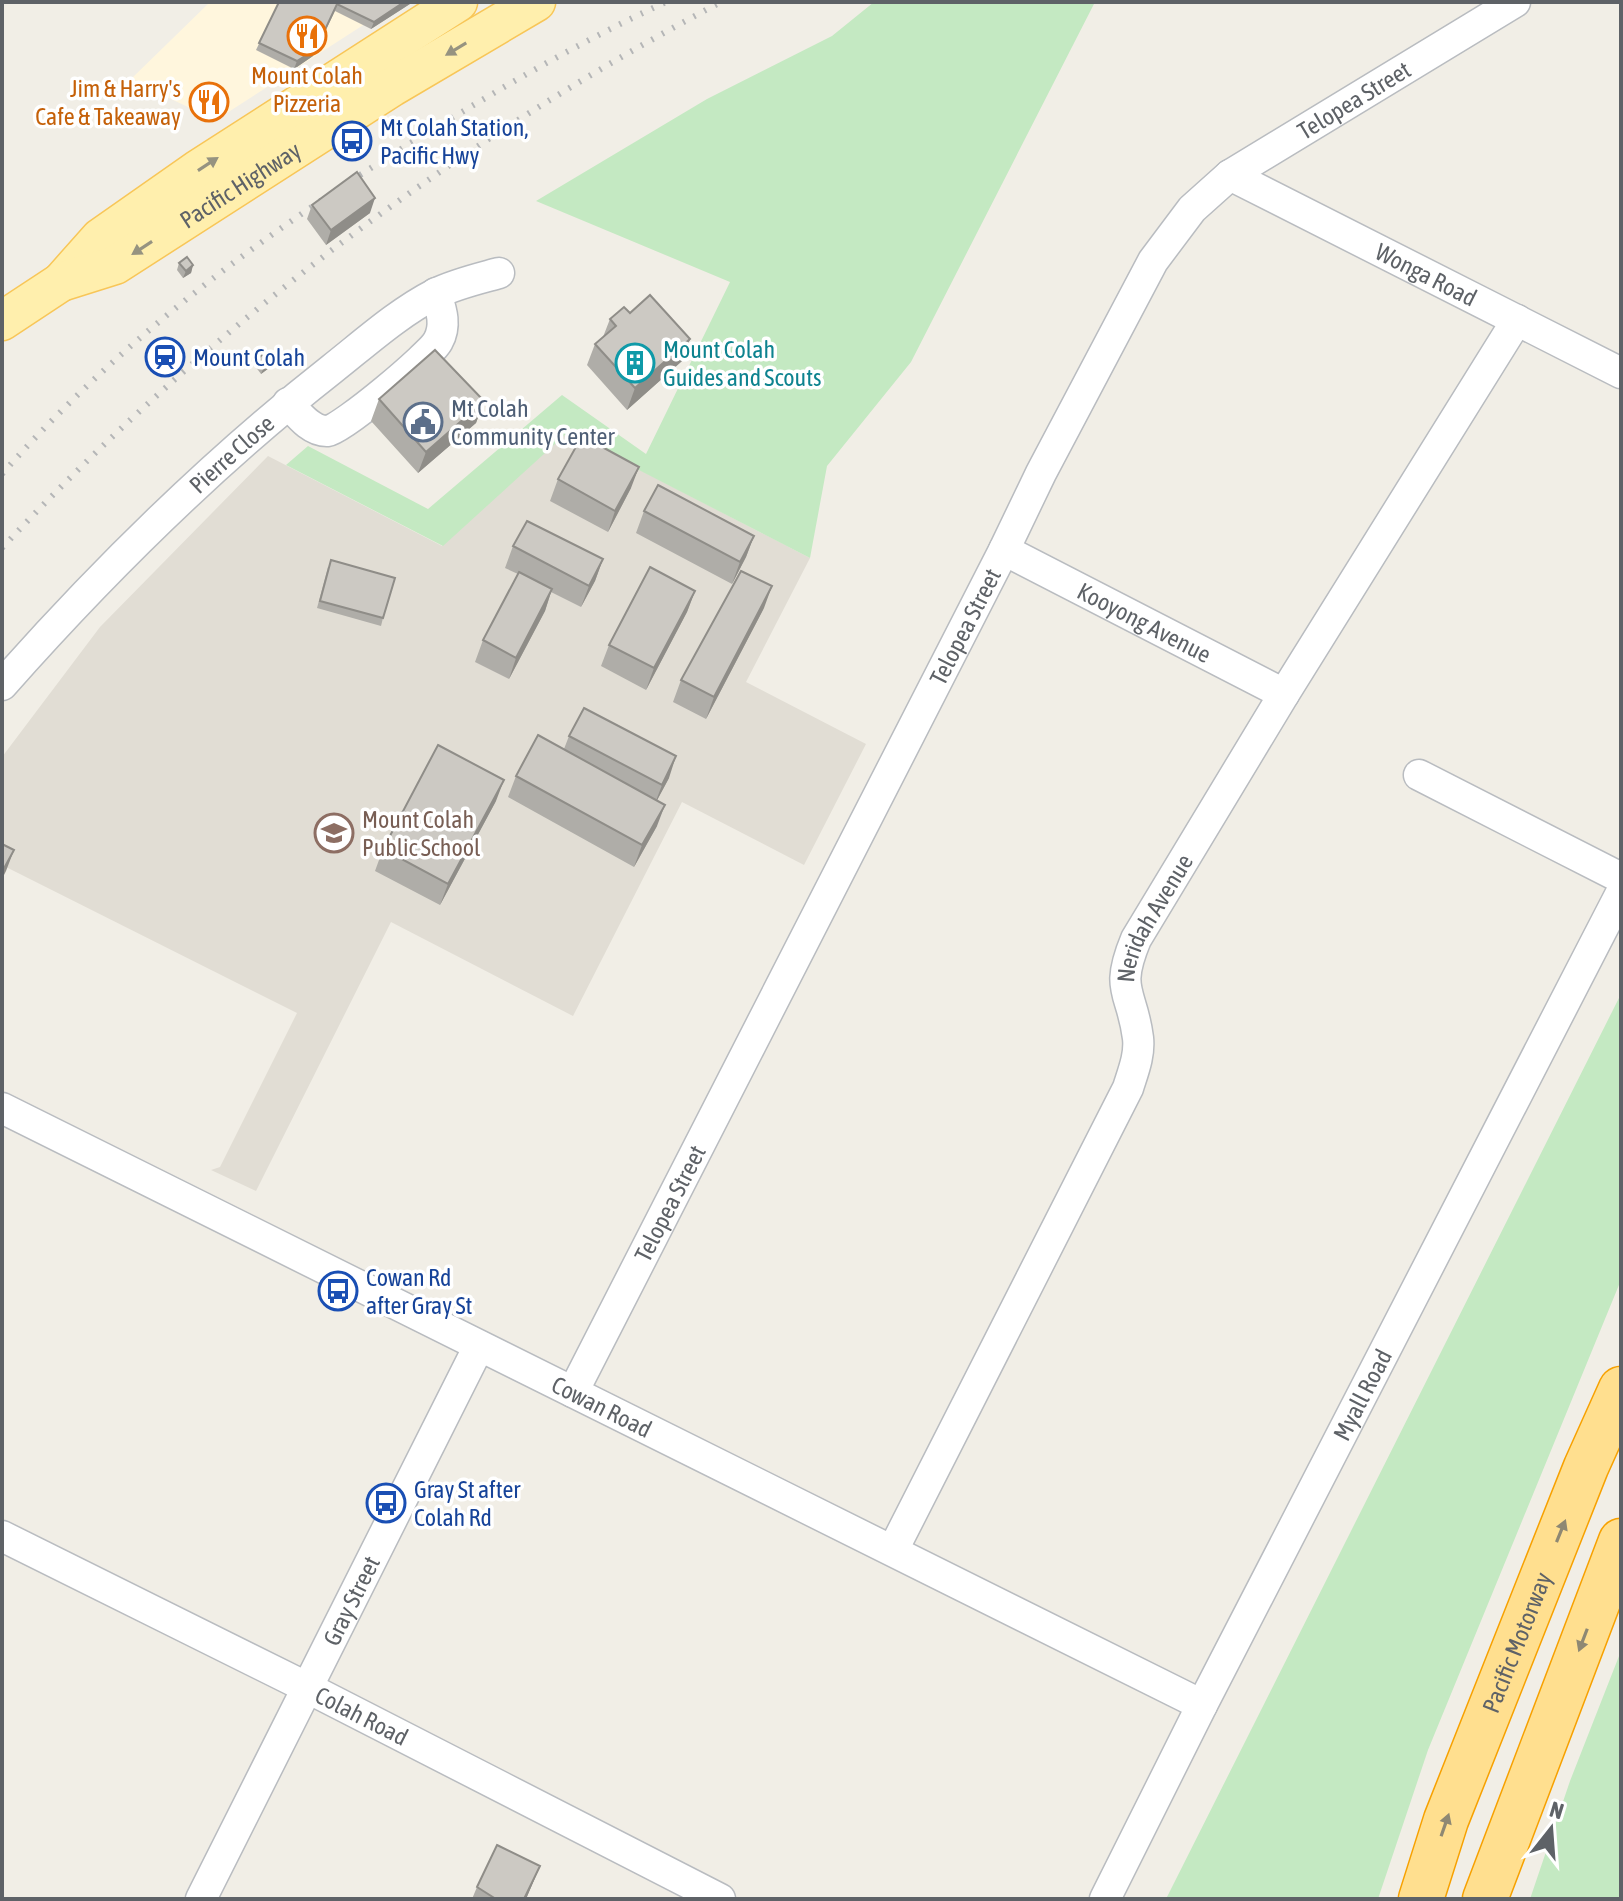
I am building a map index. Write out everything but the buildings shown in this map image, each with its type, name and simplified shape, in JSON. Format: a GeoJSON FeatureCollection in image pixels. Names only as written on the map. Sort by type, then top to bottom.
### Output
{"type":"FeatureCollection","features":[{"type":"Feature","properties":{"kind":"highway","name":"Pacific Motorway"},"geometry":{"type":"LineString","coordinates":[[1421,1899],[1446,1820],[1586,1467],[1621,1389]]}},
{"type":"Feature","properties":{"kind":"highway"},"geometry":{"type":"LineString","coordinates":[[1485,1899],[1621,1541]]}},
{"type":"Feature","properties":{"kind":"main road","name":"Pacific Highway"},"geometry":{"type":"LineString","coordinates":[[2,321],[61,282],[100,238],[197,170],[458,2]]}},
{"type":"Feature","properties":{"kind":"main road","name":"Pacific Highway"},"geometry":{"type":"LineString","coordinates":[[61,282],[115,265],[526,4]]}},
{"type":"Feature","properties":{"kind":"street","name":"Telopea Street"},"geometry":{"type":"LineString","coordinates":[[573,1392],[1041,473],[1153,261],[1192,209],[1230,175],[1515,2]]}},
{"type":"Feature","properties":{"kind":"street","name":"Wonga Road"},"geometry":{"type":"LineString","coordinates":[[1230,175],[1621,373]]}},
{"type":"Feature","properties":{"kind":"street","name":"Pierre Close"},"geometry":{"type":"LineString","coordinates":[[2,685],[148,528],[288,403],[436,293],[499,273]]}},
{"type":"Feature","properties":{"kind":"street"},"geometry":{"type":"LineString","coordinates":[[288,403],[318,430],[327,431],[345,422],[426,356],[438,342],[443,324],[436,293]]}},
{"type":"Feature","properties":{"kind":"street","name":"Neridah Avenue"},"geometry":{"type":"LineString","coordinates":[[893,1550],[1128,1088],[1139,1039],[1123,986],[1126,963],[1136,939],[1517,320]]}},
{"type":"Feature","properties":{"kind":"street","name":"Kooyong Avenue"},"geometry":{"type":"LineString","coordinates":[[1004,550],[1284,694]]}},
{"type":"Feature","properties":{"kind":"street"},"geometry":{"type":"LineString","coordinates":[[1419,775],[1621,878]]}},
{"type":"Feature","properties":{"kind":"street","name":"Myall Road"},"geometry":{"type":"LineString","coordinates":[[1105,1899],[1621,893]]}},
{"type":"Feature","properties":{"kind":"street","name":"Cowan Road"},"geometry":{"type":"LineString","coordinates":[[2,1108],[1202,1705]]}},
{"type":"Feature","properties":{"kind":"street","name":"Gray Street"},"geometry":{"type":"LineString","coordinates":[[201,1899],[479,1346]]}},
{"type":"Feature","properties":{"kind":"street","name":"Colah Road"},"geometry":{"type":"LineString","coordinates":[[2,1536],[306,1687],[720,1899]]}},
{"type":"Feature","properties":{"kind":"shaded area"},"geometry":{"type":"Polygon","coordinates":[[[210,2],[399,2],[216,120],[130,80],[210,2]]]}},
{"type":"Feature","properties":{"kind":"shaded area","name":"Mount Colah Public School"},"geometry":{"type":"Polygon","coordinates":[[[567,432],[810,558],[746,682],[866,744],[804,865],[682,802],[573,1016],[391,922],[256,1191],[211,1170],[220,1167],[297,1013],[2,865],[2,757],[100,627],[268,456],[442,546],[567,432]]]}},
{"type":"Feature","properties":{"kind":"green space"},"geometry":{"type":"Polygon","coordinates":[[[874,2],[1095,2],[911,362],[827,466],[810,558],[567,433],[443,546],[286,465],[308,446],[428,509],[562,395],[646,454],[730,282],[536,201],[707,99],[832,36],[874,2]]]}},
{"type":"Feature","properties":{"kind":"green space"},"geometry":{"type":"Polygon","coordinates":[[[1621,994],[1621,1280],[1428,1750],[1378,1899],[1166,1899],[1621,994]]]}},
{"type":"Feature","properties":{"kind":"green space"},"geometry":{"type":"Polygon","coordinates":[[[1621,1651],[1621,1899],[1530,1899],[1570,1781],[1621,1651]]]}},
{"type":"Feature","properties":{"kind":"railway"},"geometry":{"type":"LineString","coordinates":[[2,474],[102,372],[155,325],[268,238],[386,158],[474,105],[582,44],[666,2]]}},
{"type":"Feature","properties":{"kind":"railway"},"geometry":{"type":"LineString","coordinates":[[2,548],[81,467],[163,390],[249,315],[339,245],[525,115],[721,2]]}},
{"type":"Feature","properties":{"kind":"place","name":"Mount Colah Pizzeria"},"geometry":{"type":"Point","coordinates":[307,36]}},
{"type":"Feature","properties":{"kind":"place","name":"Jim & Harry's Cafe & Takeaway"},"geometry":{"type":"Point","coordinates":[209,102]}},
{"type":"Feature","properties":{"kind":"place","name":"Mt Colah Station, Pacific Hwy"},"geometry":{"type":"Point","coordinates":[352,141]}},
{"type":"Feature","properties":{"kind":"place","name":"Mount Colah"},"geometry":{"type":"Point","coordinates":[165,357]}},
{"type":"Feature","properties":{"kind":"place","name":"Mount Colah Guides and Scouts"},"geometry":{"type":"Point","coordinates":[635,363]}},
{"type":"Feature","properties":{"kind":"place","name":"Mt Colah Community Center"},"geometry":{"type":"Point","coordinates":[423,422]}},
{"type":"Feature","properties":{"kind":"place","name":"Mount Colah Public School"},"geometry":{"type":"Point","coordinates":[334,833]}},
{"type":"Feature","properties":{"kind":"place","name":"Cowan Rd after Gray St"},"geometry":{"type":"Point","coordinates":[338,1291]}},
{"type":"Feature","properties":{"kind":"place","name":"Gray St after Colah Rd"},"geometry":{"type":"Point","coordinates":[386,1503]}}]}
